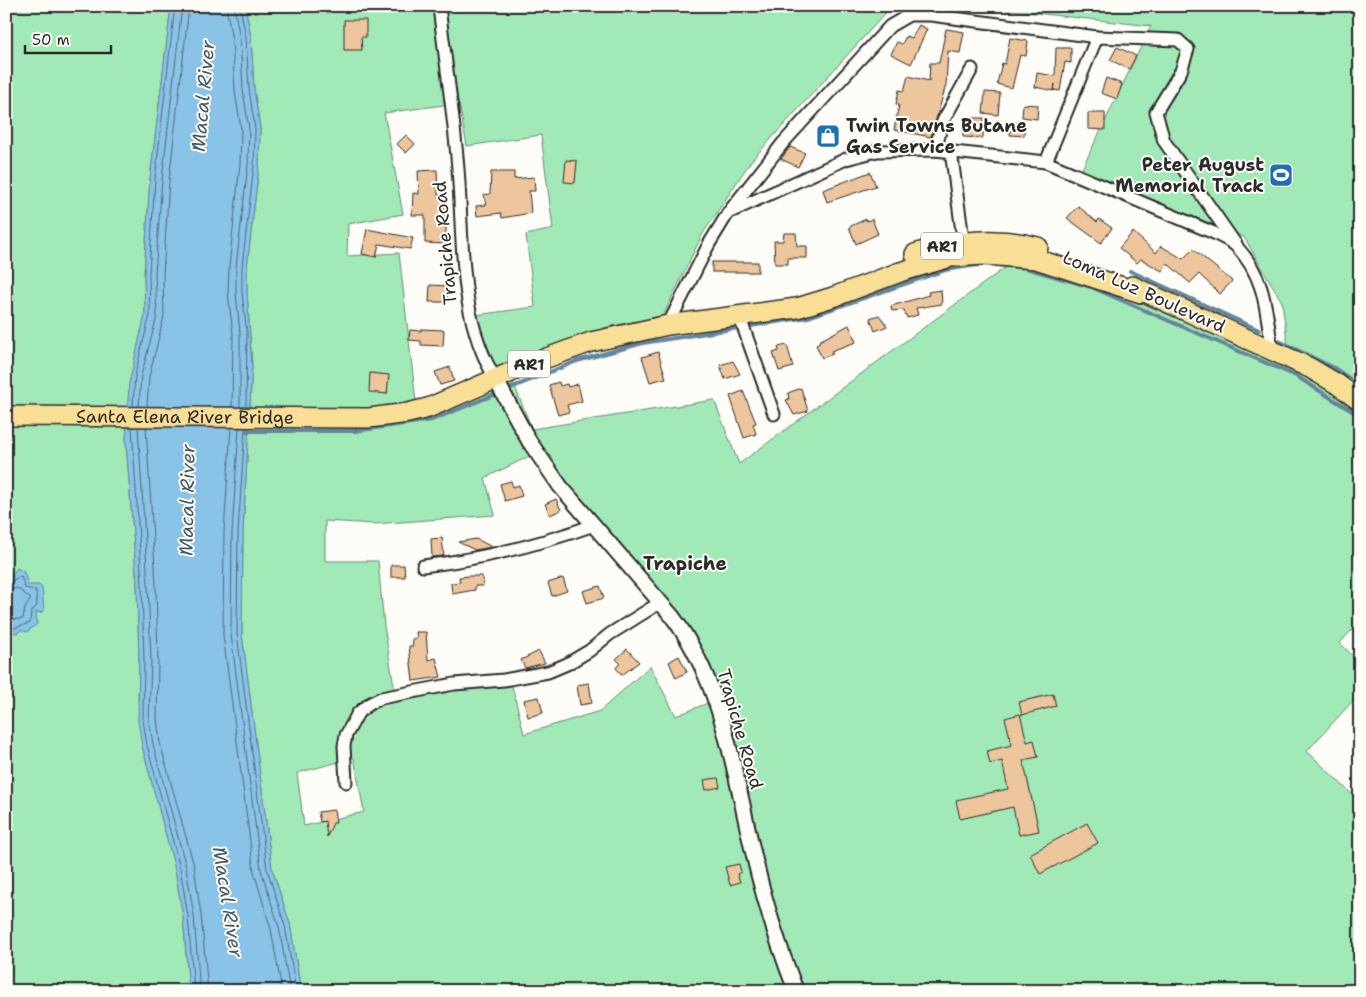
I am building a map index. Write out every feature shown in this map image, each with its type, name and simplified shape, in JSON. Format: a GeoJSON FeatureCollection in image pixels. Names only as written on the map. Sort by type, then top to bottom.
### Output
{"type":"FeatureCollection","features":[{"type":"Feature","properties":{"kind":"highway","name":"Loma Luz Boulevard"},"geometry":{"type":"LineString","coordinates":[[741,314],[809,294],[927,249],[964,249],[1016,243],[1054,251],[1117,277],[1141,293],[1272,350],[1331,380],[1360,401]]}},
{"type":"Feature","properties":{"kind":"highway","name":"AR1"},"geometry":{"type":"LineString","coordinates":[[496,380],[530,364],[592,342],[668,325],[741,314]]}},
{"type":"Feature","properties":{"kind":"highway","name":"Santa Elena River Bridge"},"geometry":{"type":"LineString","coordinates":[[6,416],[369,418],[408,413],[447,401],[496,380]]}},
{"type":"Feature","properties":{"kind":"street","name":"Trapiche Road"},"geometry":{"type":"LineString","coordinates":[[439,6],[458,170],[459,227],[464,286],[480,350],[543,462],[560,486],[682,629],[712,688],[770,917],[796,991]]}},
{"type":"Feature","properties":{"kind":"street"},"geometry":{"type":"LineString","coordinates":[[668,325],[709,244],[728,213],[783,143],[838,86],[890,26],[909,15],[930,15],[1098,37],[1178,40],[1188,49],[1181,71],[1156,112],[1158,124],[1164,141],[1237,246],[1260,283],[1270,320],[1272,350]]}},
{"type":"Feature","properties":{"kind":"street"},"geometry":{"type":"LineString","coordinates":[[1046,162],[1098,37]]}},
{"type":"Feature","properties":{"kind":"street"},"geometry":{"type":"LineString","coordinates":[[935,150],[943,121],[972,69]]}},
{"type":"Feature","properties":{"kind":"street"},"geometry":{"type":"LineString","coordinates":[[728,213],[846,159],[878,151],[935,150],[1046,162],[1205,229],[1237,246]]}},
{"type":"Feature","properties":{"kind":"street"},"geometry":{"type":"LineString","coordinates":[[951,152],[964,249]]}},
{"type":"Feature","properties":{"kind":"street"},"geometry":{"type":"LineString","coordinates":[[741,314],[774,414]]}},
{"type":"Feature","properties":{"kind":"street"},"geometry":{"type":"LineString","coordinates":[[423,566],[467,561],[530,546],[594,525]]}},
{"type":"Feature","properties":{"kind":"street"},"geometry":{"type":"LineString","coordinates":[[346,782],[346,735],[358,713],[369,704],[381,698],[454,684],[504,680],[548,672],[589,651],[610,634],[660,602]]}},
{"type":"Feature","properties":{"kind":"green space"},"geometry":{"type":"Polygon","coordinates":[[[6,6],[171,6],[150,179],[144,274],[145,315],[129,384],[126,442],[137,585],[138,700],[142,746],[175,869],[183,917],[189,991],[14,991],[6,977],[6,835],[11,835],[6,826],[6,6]]]}},
{"type":"Feature","properties":{"kind":"green space"},"geometry":{"type":"Polygon","coordinates":[[[245,6],[892,6],[751,161],[702,235],[663,316],[607,327],[496,368],[476,315],[535,307],[526,235],[553,229],[541,135],[467,146],[459,103],[384,113],[403,214],[348,224],[347,256],[399,253],[416,402],[384,408],[321,411],[321,427],[381,426],[425,418],[513,382],[532,429],[714,400],[739,464],[1014,261],[1111,290],[1292,369],[1334,392],[1358,410],[1360,621],[1340,643],[1360,663],[1360,693],[1307,751],[1360,802],[1360,991],[301,991],[290,924],[272,869],[242,634],[243,533],[252,366],[247,267],[259,166],[260,128],[254,89],[251,37],[245,6]],[[540,451],[485,478],[495,515],[374,524],[325,521],[325,561],[378,561],[384,626],[395,692],[509,674],[524,734],[600,711],[650,666],[676,716],[720,698],[685,621],[540,451]],[[354,758],[297,773],[304,826],[364,812],[354,758]]]}},
{"type":"Feature","properties":{"kind":"green space","name":"Peter August Memorial Track"},"geometry":{"type":"Polygon","coordinates":[[[972,6],[1360,6],[1360,388],[1333,370],[1288,347],[1282,302],[1244,237],[1081,171],[1151,26],[972,6]]]}},
{"type":"Feature","properties":{"kind":"water","name":"Macal River"},"geometry":{"type":"Polygon","coordinates":[[[171,6],[245,6],[251,37],[254,89],[260,128],[259,166],[247,267],[252,366],[243,533],[242,634],[272,869],[290,924],[301,991],[189,991],[183,917],[175,869],[142,746],[138,721],[137,585],[126,442],[129,384],[145,315],[144,274],[150,179],[171,6]]]}},
{"type":"Feature","properties":{"kind":"water"},"geometry":{"type":"Polygon","coordinates":[[[17,568],[24,572],[28,585],[39,585],[42,588],[44,610],[41,613],[36,612],[37,624],[27,632],[21,630],[17,633],[6,631],[6,581],[17,568]]]}},
{"type":"Feature","properties":{"kind":"building"},"geometry":{"type":"Polygon","coordinates":[[[344,20],[366,20],[366,37],[361,37],[362,50],[344,50],[344,20]]]}},
{"type":"Feature","properties":{"kind":"building"},"geometry":{"type":"Polygon","coordinates":[[[919,25],[927,29],[911,64],[891,54],[897,42],[902,44],[906,36],[912,38],[919,25]]]}},
{"type":"Feature","properties":{"kind":"building"},"geometry":{"type":"Polygon","coordinates":[[[946,29],[964,32],[960,53],[948,51],[946,85],[931,137],[894,130],[899,105],[896,104],[899,90],[904,91],[908,76],[929,81],[930,63],[939,63],[946,29]]]}},
{"type":"Feature","properties":{"kind":"building"},"geometry":{"type":"Polygon","coordinates":[[[1010,38],[1028,41],[1026,56],[1020,55],[1012,88],[997,84],[1002,63],[1005,64],[1010,38]]]}},
{"type":"Feature","properties":{"kind":"building"},"geometry":{"type":"Polygon","coordinates":[[[1117,47],[1136,56],[1129,69],[1110,60],[1117,47]]]}},
{"type":"Feature","properties":{"kind":"building"},"geometry":{"type":"Polygon","coordinates":[[[1056,48],[1071,48],[1071,63],[1065,62],[1060,91],[1035,87],[1037,73],[1055,76],[1056,48]]]}},
{"type":"Feature","properties":{"kind":"building"},"geometry":{"type":"Polygon","coordinates":[[[1106,78],[1122,84],[1117,99],[1101,93],[1106,78]]]}},
{"type":"Feature","properties":{"kind":"building"},"geometry":{"type":"Polygon","coordinates":[[[985,92],[1000,93],[998,115],[983,113],[985,92]]]}},
{"type":"Feature","properties":{"kind":"building"},"geometry":{"type":"Polygon","coordinates":[[[1023,104],[1038,105],[1037,119],[1022,117],[1023,104]]]}},
{"type":"Feature","properties":{"kind":"building"},"geometry":{"type":"Polygon","coordinates":[[[1088,113],[1105,113],[1105,130],[1088,129],[1088,113]]]}},
{"type":"Feature","properties":{"kind":"building"},"geometry":{"type":"Polygon","coordinates":[[[969,118],[984,118],[983,138],[963,137],[963,126],[969,126],[969,118]]]}},
{"type":"Feature","properties":{"kind":"building"},"geometry":{"type":"Polygon","coordinates":[[[1011,122],[1025,123],[1024,136],[1010,135],[1011,122]]]}},
{"type":"Feature","properties":{"kind":"building"},"geometry":{"type":"Polygon","coordinates":[[[406,135],[415,144],[406,153],[397,144],[406,135]]]}},
{"type":"Feature","properties":{"kind":"building"},"geometry":{"type":"Polygon","coordinates":[[[790,147],[805,153],[798,167],[781,159],[790,147]]]}},
{"type":"Feature","properties":{"kind":"building"},"geometry":{"type":"Polygon","coordinates":[[[566,160],[577,161],[575,183],[564,182],[566,160]]]}},
{"type":"Feature","properties":{"kind":"building"},"geometry":{"type":"Polygon","coordinates":[[[437,170],[438,195],[445,195],[444,223],[446,223],[446,244],[425,243],[425,215],[412,215],[413,193],[419,194],[418,171],[437,170]]]}},
{"type":"Feature","properties":{"kind":"building"},"geometry":{"type":"Polygon","coordinates":[[[491,172],[514,172],[514,179],[534,177],[535,191],[529,191],[531,213],[502,218],[501,213],[477,216],[476,206],[486,205],[484,195],[490,194],[491,172]]]}},
{"type":"Feature","properties":{"kind":"building"},"geometry":{"type":"Polygon","coordinates":[[[870,172],[876,186],[827,202],[823,190],[870,172]]]}},
{"type":"Feature","properties":{"kind":"building"},"geometry":{"type":"Polygon","coordinates":[[[1078,206],[1097,222],[1099,219],[1112,228],[1101,243],[1067,218],[1078,206]]]}},
{"type":"Feature","properties":{"kind":"building"},"geometry":{"type":"Polygon","coordinates":[[[866,219],[867,221],[872,219],[878,234],[856,244],[849,227],[866,219]]]}},
{"type":"Feature","properties":{"kind":"building"},"geometry":{"type":"Polygon","coordinates":[[[367,229],[413,238],[410,249],[379,244],[376,257],[362,254],[367,229]]]}},
{"type":"Feature","properties":{"kind":"building"},"geometry":{"type":"Polygon","coordinates":[[[1133,232],[1156,253],[1161,246],[1183,259],[1193,249],[1232,281],[1220,294],[1199,274],[1190,283],[1167,263],[1162,271],[1141,259],[1137,263],[1119,248],[1133,232]]]}},
{"type":"Feature","properties":{"kind":"building"},"geometry":{"type":"Polygon","coordinates":[[[784,233],[796,233],[797,246],[807,246],[807,258],[788,258],[788,264],[775,264],[774,241],[783,241],[784,233]]]}},
{"type":"Feature","properties":{"kind":"building"},"geometry":{"type":"Polygon","coordinates":[[[712,262],[758,262],[758,272],[712,272],[712,262]]]}},
{"type":"Feature","properties":{"kind":"building"},"geometry":{"type":"Polygon","coordinates":[[[430,285],[448,286],[447,302],[429,302],[430,285]]]}},
{"type":"Feature","properties":{"kind":"building"},"geometry":{"type":"Polygon","coordinates":[[[941,290],[942,304],[916,308],[918,315],[907,318],[904,310],[892,311],[891,306],[929,295],[928,292],[941,290]]]}},
{"type":"Feature","properties":{"kind":"building"},"geometry":{"type":"Polygon","coordinates":[[[879,315],[887,326],[875,331],[870,318],[879,315]]]}},
{"type":"Feature","properties":{"kind":"building"},"geometry":{"type":"Polygon","coordinates":[[[849,325],[856,342],[831,351],[833,354],[822,358],[816,345],[820,343],[819,341],[849,325]]]}},
{"type":"Feature","properties":{"kind":"building"},"geometry":{"type":"Polygon","coordinates":[[[421,329],[444,330],[443,346],[421,345],[421,341],[409,340],[410,330],[421,331],[421,329]]]}},
{"type":"Feature","properties":{"kind":"building"},"geometry":{"type":"Polygon","coordinates":[[[787,345],[793,367],[779,371],[773,353],[779,351],[778,347],[787,345]]]}},
{"type":"Feature","properties":{"kind":"building"},"geometry":{"type":"Polygon","coordinates":[[[658,352],[666,378],[650,382],[642,357],[658,352]]]}},
{"type":"Feature","properties":{"kind":"building"},"geometry":{"type":"Polygon","coordinates":[[[733,361],[740,374],[725,379],[720,365],[733,361]]]}},
{"type":"Feature","properties":{"kind":"building"},"geometry":{"type":"Polygon","coordinates":[[[450,367],[454,381],[440,385],[435,372],[450,367]]]}},
{"type":"Feature","properties":{"kind":"building"},"geometry":{"type":"Polygon","coordinates":[[[370,373],[389,375],[387,394],[369,392],[370,373]]]}},
{"type":"Feature","properties":{"kind":"building"},"geometry":{"type":"Polygon","coordinates":[[[559,382],[560,386],[567,384],[568,387],[578,384],[582,401],[567,405],[569,412],[558,415],[549,385],[559,382]]]}},
{"type":"Feature","properties":{"kind":"building"},"geometry":{"type":"Polygon","coordinates":[[[801,388],[808,411],[794,415],[786,400],[789,399],[788,393],[801,388]]]}},
{"type":"Feature","properties":{"kind":"building"},"geometry":{"type":"Polygon","coordinates":[[[743,391],[756,423],[753,424],[756,434],[744,438],[730,396],[743,391]]]}},
{"type":"Feature","properties":{"kind":"building"},"geometry":{"type":"Polygon","coordinates":[[[511,481],[513,487],[519,485],[522,496],[505,501],[500,484],[511,481]]]}},
{"type":"Feature","properties":{"kind":"building"},"geometry":{"type":"Polygon","coordinates":[[[556,499],[561,510],[550,515],[545,504],[556,499]]]}},
{"type":"Feature","properties":{"kind":"building"},"geometry":{"type":"Polygon","coordinates":[[[442,538],[444,556],[432,557],[431,539],[442,538]]]}},
{"type":"Feature","properties":{"kind":"building"},"geometry":{"type":"Polygon","coordinates":[[[476,539],[492,547],[475,550],[458,542],[476,539]]]}},
{"type":"Feature","properties":{"kind":"building"},"geometry":{"type":"Polygon","coordinates":[[[391,565],[404,565],[405,577],[391,577],[391,565]]]}},
{"type":"Feature","properties":{"kind":"building"},"geometry":{"type":"Polygon","coordinates":[[[482,576],[483,586],[475,586],[475,590],[452,594],[451,583],[460,582],[459,577],[482,576]]]}},
{"type":"Feature","properties":{"kind":"building"},"geometry":{"type":"Polygon","coordinates":[[[563,578],[567,591],[552,596],[548,583],[563,578]]]}},
{"type":"Feature","properties":{"kind":"building"},"geometry":{"type":"Polygon","coordinates":[[[600,586],[604,598],[587,603],[583,591],[600,586]]]}},
{"type":"Feature","properties":{"kind":"building"},"geometry":{"type":"Polygon","coordinates":[[[416,632],[426,632],[428,660],[436,658],[441,677],[413,681],[409,646],[413,646],[412,639],[417,638],[416,632]]]}},
{"type":"Feature","properties":{"kind":"building"},"geometry":{"type":"Polygon","coordinates":[[[627,649],[639,662],[622,675],[616,668],[620,663],[616,659],[627,649]]]}},
{"type":"Feature","properties":{"kind":"building"},"geometry":{"type":"Polygon","coordinates":[[[539,651],[545,663],[525,668],[521,660],[539,651]]]}},
{"type":"Feature","properties":{"kind":"building"},"geometry":{"type":"Polygon","coordinates":[[[679,656],[687,672],[676,678],[669,662],[679,656]]]}},
{"type":"Feature","properties":{"kind":"building"},"geometry":{"type":"Polygon","coordinates":[[[589,683],[592,703],[580,705],[577,685],[589,683]]]}},
{"type":"Feature","properties":{"kind":"building"},"geometry":{"type":"Polygon","coordinates":[[[1053,694],[1056,706],[1022,715],[1019,702],[1053,694]]]}},
{"type":"Feature","properties":{"kind":"building"},"geometry":{"type":"Polygon","coordinates":[[[539,697],[543,713],[528,717],[524,700],[539,697]]]}},
{"type":"Feature","properties":{"kind":"building"},"geometry":{"type":"Polygon","coordinates":[[[1020,714],[1027,742],[1034,740],[1038,757],[1023,760],[1039,831],[1019,835],[1013,807],[960,819],[956,800],[1008,789],[1002,761],[990,764],[987,751],[1012,745],[1005,718],[1020,714]]]}},
{"type":"Feature","properties":{"kind":"building"},"geometry":{"type":"Polygon","coordinates":[[[718,778],[720,787],[706,790],[704,780],[718,778]]]}},
{"type":"Feature","properties":{"kind":"building"},"geometry":{"type":"Polygon","coordinates":[[[334,810],[336,823],[333,823],[327,837],[325,821],[320,822],[318,812],[334,810]]]}},
{"type":"Feature","properties":{"kind":"building"},"geometry":{"type":"Polygon","coordinates":[[[1087,823],[1098,843],[1040,874],[1030,854],[1087,823]]]}},
{"type":"Feature","properties":{"kind":"building"},"geometry":{"type":"Polygon","coordinates":[[[739,864],[741,872],[737,874],[740,882],[730,885],[725,867],[739,864]]]}},
{"type":"Feature","properties":{"kind":"waterway"},"geometry":{"type":"LineString","coordinates":[[246,431],[355,431],[432,420],[577,361],[643,343],[808,317],[945,270],[984,264],[1026,268],[1091,287],[1296,376],[1360,416]]}},
{"type":"Feature","properties":{"kind":"waterway"},"geometry":{"type":"LineString","coordinates":[[1130,271],[1259,330]]}},
{"type":"Feature","properties":{"kind":"waterway"},"geometry":{"type":"LineString","coordinates":[[1279,341],[1334,368],[1360,386]]}},
{"type":"Feature","properties":{"kind":"place","name":"Twin Towns Butane Gas Service"},"geometry":{"type":"Point","coordinates":[828,136]}},
{"type":"Feature","properties":{"kind":"place","name":"Peter August Memorial Track"},"geometry":{"type":"Point","coordinates":[1281,175]}},
{"type":"Feature","properties":{"kind":"district","name":"Trapiche"},"geometry":{"type":"Point","coordinates":[685,563]}}]}
